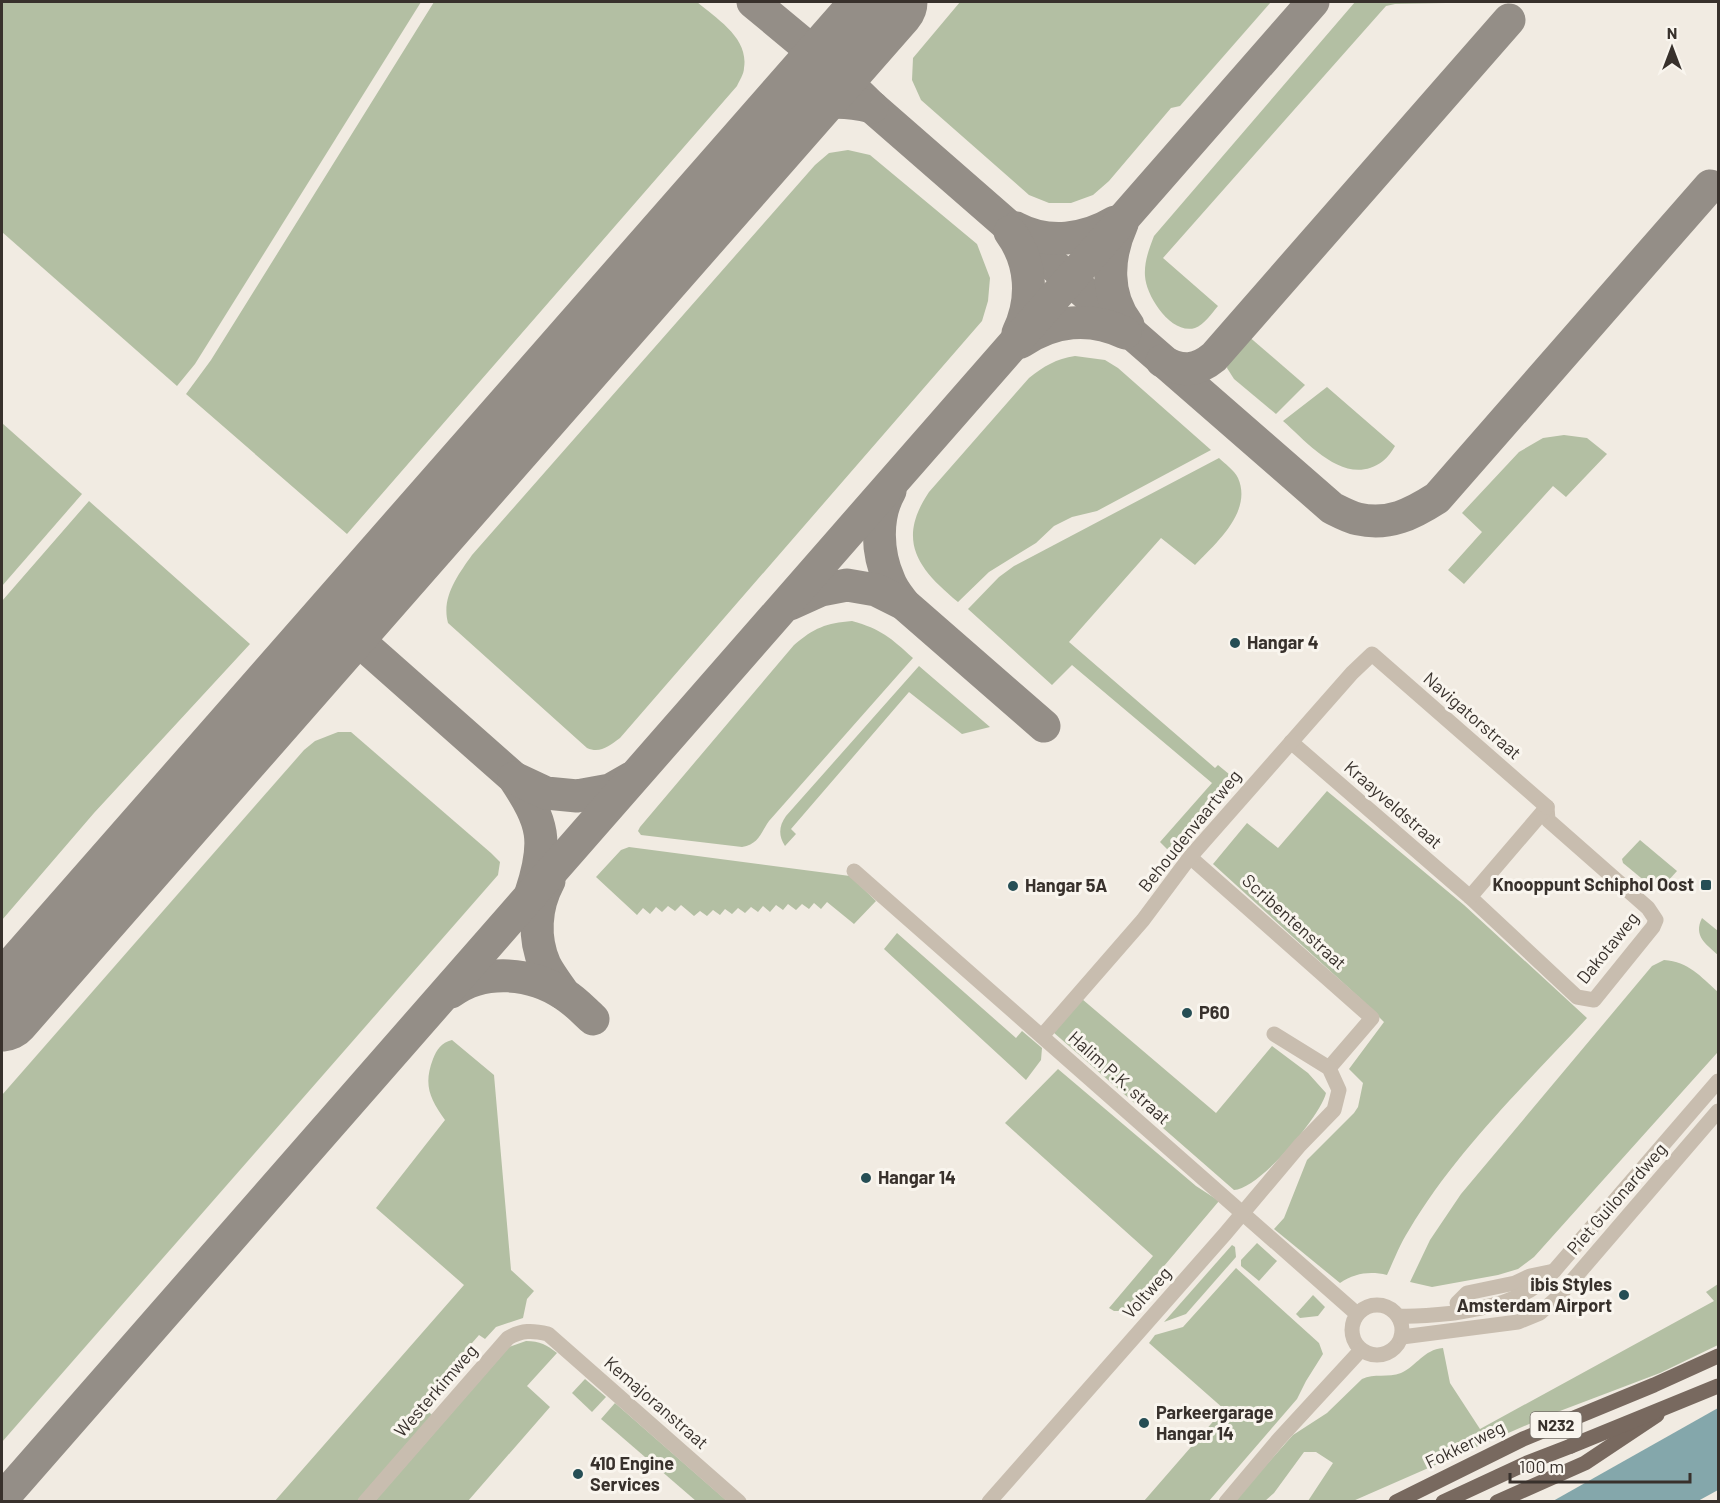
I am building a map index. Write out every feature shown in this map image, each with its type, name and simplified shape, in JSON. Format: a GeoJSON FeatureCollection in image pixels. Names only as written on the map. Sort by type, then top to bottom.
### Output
{"type":"FeatureCollection","features":[{"type":"Feature","properties":{"kind":"main road","name":"Fokkerweg"},"geometry":{"type":"LineString","coordinates":[[1396,1502],[1523,1438],[1719,1356]]}},
{"type":"Feature","properties":{"kind":"main road","name":"N232"},"geometry":{"type":"LineString","coordinates":[[1497,1502],[1585,1463],[1662,1411],[1719,1377]]}},
{"type":"Feature","properties":{"kind":"main road","name":"N232"},"geometry":{"type":"LineString","coordinates":[[1443,1502],[1527,1463],[1719,1386]]}},
{"type":"Feature","properties":{"kind":"street","name":"Behoudenvaartweg"},"geometry":{"type":"LineString","coordinates":[[1042,1036],[1143,920],[1190,857],[1372,654]]}},
{"type":"Feature","properties":{"kind":"street","name":"Navigatorstraat"},"geometry":{"type":"LineString","coordinates":[[1372,654],[1547,807]]}},
{"type":"Feature","properties":{"kind":"street","name":"Kraayveldstraat"},"geometry":{"type":"LineString","coordinates":[[1292,742],[1470,897]]}},
{"type":"Feature","properties":{"kind":"street"},"geometry":{"type":"LineString","coordinates":[[1470,897],[1547,807]]}},
{"type":"Feature","properties":{"kind":"street","name":"Dakotaweg"},"geometry":{"type":"LineString","coordinates":[[1470,897],[1578,997],[1593,1000],[1656,921],[1648,908],[1548,820],[1547,807]]}},
{"type":"Feature","properties":{"kind":"street","name":"Scribentenstraat"},"geometry":{"type":"LineString","coordinates":[[1190,857],[1372,1018],[1329,1068]]}},
{"type":"Feature","properties":{"kind":"street","name":"Halim P.K. straat"},"geometry":{"type":"LineString","coordinates":[[854,871],[1357,1314]]}},
{"type":"Feature","properties":{"kind":"street"},"geometry":{"type":"LineString","coordinates":[[1275,1034],[1329,1068]]}},
{"type":"Feature","properties":{"kind":"street","name":"Voltweg"},"geometry":{"type":"LineString","coordinates":[[989,1502],[1300,1145],[1335,1110],[1339,1090],[1329,1068]]}},
{"type":"Feature","properties":{"kind":"street","name":"Piet Guilonardweg"},"geometry":{"type":"LineString","coordinates":[[1398,1316],[1419,1317],[1452,1309],[1488,1308],[1532,1291],[1554,1271],[1719,1081]]}},
{"type":"Feature","properties":{"kind":"street","name":"Piet Guilonardweg"},"geometry":{"type":"LineString","coordinates":[[1402,1337],[1500,1325],[1530,1318],[1540,1313],[1559,1296],[1719,1111]]}},
{"type":"Feature","properties":{"kind":"street","name":"Piet Guilonardweg"},"geometry":{"type":"LineString","coordinates":[[1452,1309],[1467,1293],[1515,1283],[1530,1276],[1554,1271]]}},
{"type":"Feature","properties":{"kind":"street"},"geometry":{"type":"LineString","coordinates":[[1383,1305],[1392,1309],[1398,1316],[1402,1326],[1402,1337],[1399,1344],[1388,1353],[1378,1356],[1369,1354],[1361,1350],[1354,1342],[1353,1323],[1357,1314],[1365,1308],[1383,1305]]}},
{"type":"Feature","properties":{"kind":"street","name":"Westerkimweg"},"geometry":{"type":"LineString","coordinates":[[365,1502],[508,1338],[532,1330],[548,1334]]}},
{"type":"Feature","properties":{"kind":"street","name":"Kemajoranstraat"},"geometry":{"type":"LineString","coordinates":[[548,1334],[739,1502]]}},
{"type":"Feature","properties":{"kind":"street"},"geometry":{"type":"LineString","coordinates":[[1226,1502],[1279,1439],[1361,1350]]}},
{"type":"Feature","properties":{"kind":"green space"},"geometry":{"type":"Polygon","coordinates":[[[2,2],[421,2],[195,364],[177,386],[2,232],[2,2]]]}},
{"type":"Feature","properties":{"kind":"green space"},"geometry":{"type":"Polygon","coordinates":[[[434,2],[697,2],[722,22],[737,38],[742,47],[744,70],[737,86],[347,534],[186,394],[211,360],[434,2]]]}},
{"type":"Feature","properties":{"kind":"green space"},"geometry":{"type":"Polygon","coordinates":[[[960,2],[1271,2],[1180,106],[1171,108],[1109,181],[1093,195],[1071,203],[1049,203],[1029,195],[921,100],[912,80],[913,58],[960,2]]]}},
{"type":"Feature","properties":{"kind":"green space"},"geometry":{"type":"Polygon","coordinates":[[[1355,2],[1446,3],[1386,6],[1163,258],[1218,306],[1195,328],[1186,329],[1177,326],[1161,312],[1146,284],[1145,266],[1154,236],[1355,2]]]}},
{"type":"Feature","properties":{"kind":"green space"},"geometry":{"type":"Polygon","coordinates":[[[848,150],[870,155],[977,244],[990,278],[988,301],[982,321],[620,738],[600,750],[587,748],[448,623],[447,604],[452,587],[472,555],[815,165],[829,153],[848,150]]]}},
{"type":"Feature","properties":{"kind":"green space"},"geometry":{"type":"Polygon","coordinates":[[[1247,335],[1305,385],[1276,414],[1234,379],[1227,368],[1229,356],[1247,335]]]}},
{"type":"Feature","properties":{"kind":"green space"},"geometry":{"type":"Polygon","coordinates":[[[1075,356],[1105,360],[1118,368],[1211,450],[1097,511],[1072,517],[1054,526],[1036,543],[989,572],[958,602],[932,578],[916,553],[913,540],[914,525],[919,509],[929,492],[1029,378],[1050,364],[1075,356]]]}},
{"type":"Feature","properties":{"kind":"green space"},"geometry":{"type":"Polygon","coordinates":[[[1327,387],[1395,446],[1383,461],[1369,468],[1355,470],[1342,466],[1316,451],[1283,421],[1327,387]]]}},
{"type":"Feature","properties":{"kind":"green space"},"geometry":{"type":"Polygon","coordinates":[[[2,423],[82,494],[2,586],[2,423]]]}},
{"type":"Feature","properties":{"kind":"green space"},"geometry":{"type":"Polygon","coordinates":[[[1564,435],[1587,438],[1607,454],[1566,497],[1553,486],[1464,584],[1448,570],[1482,532],[1462,513],[1519,452],[1543,438],[1564,435]]]}},
{"type":"Feature","properties":{"kind":"green space"},"geometry":{"type":"Polygon","coordinates":[[[1219,458],[1238,478],[1241,491],[1240,503],[1230,526],[1195,565],[1161,538],[1069,642],[1215,768],[1218,765],[1235,779],[1171,853],[1160,842],[1212,783],[1072,665],[1052,685],[968,609],[999,577],[1014,566],[1219,458]]]}},
{"type":"Feature","properties":{"kind":"green space"},"geometry":{"type":"Polygon","coordinates":[[[89,501],[250,644],[94,813],[2,920],[2,601],[89,501]]]}},
{"type":"Feature","properties":{"kind":"green space"},"geometry":{"type":"Polygon","coordinates":[[[852,621],[871,627],[885,635],[913,658],[769,821],[756,841],[742,847],[641,835],[638,831],[640,827],[794,645],[821,627],[852,621]]]}},
{"type":"Feature","properties":{"kind":"green space"},"geometry":{"type":"Polygon","coordinates":[[[919,666],[990,727],[962,734],[909,692],[791,829],[796,834],[785,846],[780,831],[786,816],[919,666]]]}},
{"type":"Feature","properties":{"kind":"green space"},"geometry":{"type":"Polygon","coordinates":[[[338,732],[351,732],[491,853],[500,862],[498,875],[2,1442],[2,1095],[304,750],[315,741],[338,732]]]}},
{"type":"Feature","properties":{"kind":"green space"},"geometry":{"type":"Polygon","coordinates":[[[1327,791],[1464,905],[1587,1018],[1492,1120],[1448,1173],[1406,1235],[1387,1275],[1363,1274],[1340,1283],[1274,1229],[1284,1218],[1307,1160],[1358,1107],[1363,1083],[1349,1069],[1384,1022],[1213,864],[1247,823],[1278,848],[1327,791]]]}},
{"type":"Feature","properties":{"kind":"green space"},"geometry":{"type":"Polygon","coordinates":[[[1640,840],[1677,871],[1658,892],[1623,863],[1622,859],[1640,840]]]}},
{"type":"Feature","properties":{"kind":"green space"},"geometry":{"type":"Polygon","coordinates":[[[629,847],[850,876],[876,901],[854,924],[827,902],[821,909],[814,903],[809,909],[802,904],[796,910],[788,904],[783,910],[776,905],[770,912],[763,906],[758,912],[751,907],[745,913],[738,908],[732,914],[725,909],[720,915],[713,910],[707,916],[700,911],[694,916],[681,905],[675,911],[668,906],[662,912],[656,907],[650,914],[643,908],[637,915],[596,877],[621,850],[629,847]]]}},
{"type":"Feature","properties":{"kind":"green space"},"geometry":{"type":"Polygon","coordinates":[[[1702,918],[1718,931],[1718,955],[1700,935],[1702,918]]]}},
{"type":"Feature","properties":{"kind":"green space"},"geometry":{"type":"Polygon","coordinates":[[[897,933],[1016,1038],[1022,1031],[1042,1048],[1041,1060],[1026,1080],[884,949],[897,933]]]}},
{"type":"Feature","properties":{"kind":"green space"},"geometry":{"type":"Polygon","coordinates":[[[1664,960],[1687,967],[1700,975],[1718,992],[1717,1053],[1534,1257],[1518,1269],[1432,1287],[1410,1282],[1430,1240],[1461,1194],[1652,966],[1664,960]]]}},
{"type":"Feature","properties":{"kind":"green space"},"geometry":{"type":"Polygon","coordinates":[[[1082,999],[1216,1113],[1272,1046],[1308,1073],[1326,1093],[1313,1118],[1273,1165],[1245,1187],[1234,1190],[1053,1032],[1082,999]]]}},
{"type":"Feature","properties":{"kind":"green space"},"geometry":{"type":"Polygon","coordinates":[[[452,1040],[494,1075],[511,1270],[534,1291],[527,1299],[523,1318],[496,1327],[485,1339],[479,1335],[420,1403],[432,1415],[357,1501],[274,1502],[464,1285],[376,1208],[445,1120],[435,1105],[428,1084],[430,1068],[438,1049],[452,1040]]]}},
{"type":"Feature","properties":{"kind":"green space"},"geometry":{"type":"Polygon","coordinates":[[[1058,1069],[1196,1186],[1219,1201],[1126,1311],[1114,1311],[1109,1308],[1153,1256],[1005,1123],[1058,1069]]]}},
{"type":"Feature","properties":{"kind":"green space"},"geometry":{"type":"Polygon","coordinates":[[[1257,1243],[1277,1261],[1259,1281],[1241,1266],[1241,1260],[1257,1243]]]}},
{"type":"Feature","properties":{"kind":"green space"},"geometry":{"type":"Polygon","coordinates":[[[1232,1245],[1235,1247],[1236,1257],[1186,1314],[1164,1322],[1232,1245]]]}},
{"type":"Feature","properties":{"kind":"green space"},"geometry":{"type":"Polygon","coordinates":[[[1236,1268],[1319,1343],[1323,1354],[1297,1399],[1209,1501],[1144,1501],[1224,1409],[1149,1343],[1155,1335],[1183,1327],[1236,1268]]]}},
{"type":"Feature","properties":{"kind":"green space"},"geometry":{"type":"Polygon","coordinates":[[[1718,1284],[1718,1345],[1660,1373],[1552,1414],[1353,1501],[1308,1501],[1333,1463],[1316,1452],[1304,1452],[1274,1493],[1265,1501],[1233,1502],[1293,1435],[1327,1413],[1362,1379],[1401,1373],[1430,1352],[1443,1348],[1450,1383],[1480,1429],[1714,1301],[1706,1292],[1718,1284]]]}},
{"type":"Feature","properties":{"kind":"green space"},"geometry":{"type":"Polygon","coordinates":[[[1313,1295],[1325,1307],[1318,1316],[1300,1318],[1296,1314],[1313,1295]]]}},
{"type":"Feature","properties":{"kind":"green space"},"geometry":{"type":"Polygon","coordinates":[[[526,1341],[543,1344],[557,1353],[527,1386],[550,1407],[468,1501],[374,1502],[509,1347],[526,1341]]]}},
{"type":"Feature","properties":{"kind":"green space"},"geometry":{"type":"Polygon","coordinates":[[[585,1379],[606,1397],[592,1412],[572,1393],[585,1379]]]}},
{"type":"Feature","properties":{"kind":"green space"},"geometry":{"type":"Polygon","coordinates":[[[615,1403],[727,1501],[696,1501],[601,1419],[615,1403]]]}},
{"type":"Feature","properties":{"kind":"water"},"geometry":{"type":"Polygon","coordinates":[[[1718,1408],[1718,1490],[1698,1501],[1553,1501],[1718,1408]]]}},
{"type":"Feature","properties":{"kind":"taxiway"},"geometry":{"type":"LineString","coordinates":[[753,2],[830,66],[872,107],[1332,508],[1358,519],[1390,520],[1418,509],[1437,498],[1710,186]]}},
{"type":"Feature","properties":{"kind":"taxiway"},"geometry":{"type":"LineString","coordinates":[[2,1499],[1313,2]]}},
{"type":"Feature","properties":{"kind":"taxiway"},"geometry":{"type":"LineString","coordinates":[[1162,361],[1188,369],[1201,366],[1214,357],[1509,20]]}},
{"type":"Feature","properties":{"kind":"taxiway"},"geometry":{"type":"LineString","coordinates":[[788,115],[819,104],[839,102],[872,107]]}},
{"type":"Feature","properties":{"kind":"taxiway"},"geometry":{"type":"LineString","coordinates":[[1016,228],[1041,237],[1066,238],[1091,233],[1115,222]]}},
{"type":"Feature","properties":{"kind":"taxiway"},"geometry":{"type":"LineString","coordinates":[[1122,224],[1113,249],[1111,276],[1115,301],[1128,325]]}},
{"type":"Feature","properties":{"kind":"taxiway"},"geometry":{"type":"LineString","coordinates":[[1010,232],[1023,256],[1028,281],[1027,308],[1018,333]]}},
{"type":"Feature","properties":{"kind":"taxiway"},"geometry":{"type":"LineString","coordinates":[[1021,342],[1046,329],[1072,323],[1098,324],[1125,333]]}},
{"type":"Feature","properties":{"kind":"taxiway"},"geometry":{"type":"LineString","coordinates":[[890,491],[880,523],[880,547],[890,583],[904,604]]}},
{"type":"Feature","properties":{"kind":"taxiway"},"geometry":{"type":"LineString","coordinates":[[790,604],[821,590],[847,585],[876,590],[904,604],[1044,726]]}},
{"type":"Feature","properties":{"kind":"taxiway"},"geometry":{"type":"LineString","coordinates":[[365,596],[359,629],[367,648]]}},
{"type":"Feature","properties":{"kind":"taxiway"},"geometry":{"type":"LineString","coordinates":[[315,654],[328,647],[346,642],[367,648],[514,778],[532,808],[540,833],[540,859],[531,893]]}},
{"type":"Feature","properties":{"kind":"taxiway"},"geometry":{"type":"LineString","coordinates":[[514,778],[546,793],[577,796],[610,790],[631,778]]}},
{"type":"Feature","properties":{"kind":"taxiway"},"geometry":{"type":"LineString","coordinates":[[549,881],[538,912],[537,933],[545,965],[564,994]]}},
{"type":"Feature","properties":{"kind":"taxiway"},"geometry":{"type":"LineString","coordinates":[[451,992],[464,984],[493,976],[523,978],[552,987],[572,1000],[593,1019]]}},
{"type":"Feature","properties":{"kind":"runway"},"geometry":{"type":"LineString","coordinates":[[2,1011],[887,2]]}},
{"type":"Feature","properties":{"kind":"place","name":"Hangar 4"},"geometry":{"type":"Point","coordinates":[1235,643]}},
{"type":"Feature","properties":{"kind":"place","name":"Knooppunt Schiphol Oost"},"geometry":{"type":"Point","coordinates":[1706,885]}},
{"type":"Feature","properties":{"kind":"place","name":"Hangar 5A"},"geometry":{"type":"Point","coordinates":[1013,886]}},
{"type":"Feature","properties":{"kind":"place","name":"P60"},"geometry":{"type":"Point","coordinates":[1187,1013]}},
{"type":"Feature","properties":{"kind":"place","name":"Hangar 14"},"geometry":{"type":"Point","coordinates":[866,1178]}},
{"type":"Feature","properties":{"kind":"place","name":"ibis Styles Amsterdam Airport"},"geometry":{"type":"Point","coordinates":[1624,1295]}},
{"type":"Feature","properties":{"kind":"place","name":"Parkeergarage Hangar 14"},"geometry":{"type":"Point","coordinates":[1144,1423]}},
{"type":"Feature","properties":{"kind":"place","name":"410 Engine Services"},"geometry":{"type":"Point","coordinates":[578,1474]}}]}
